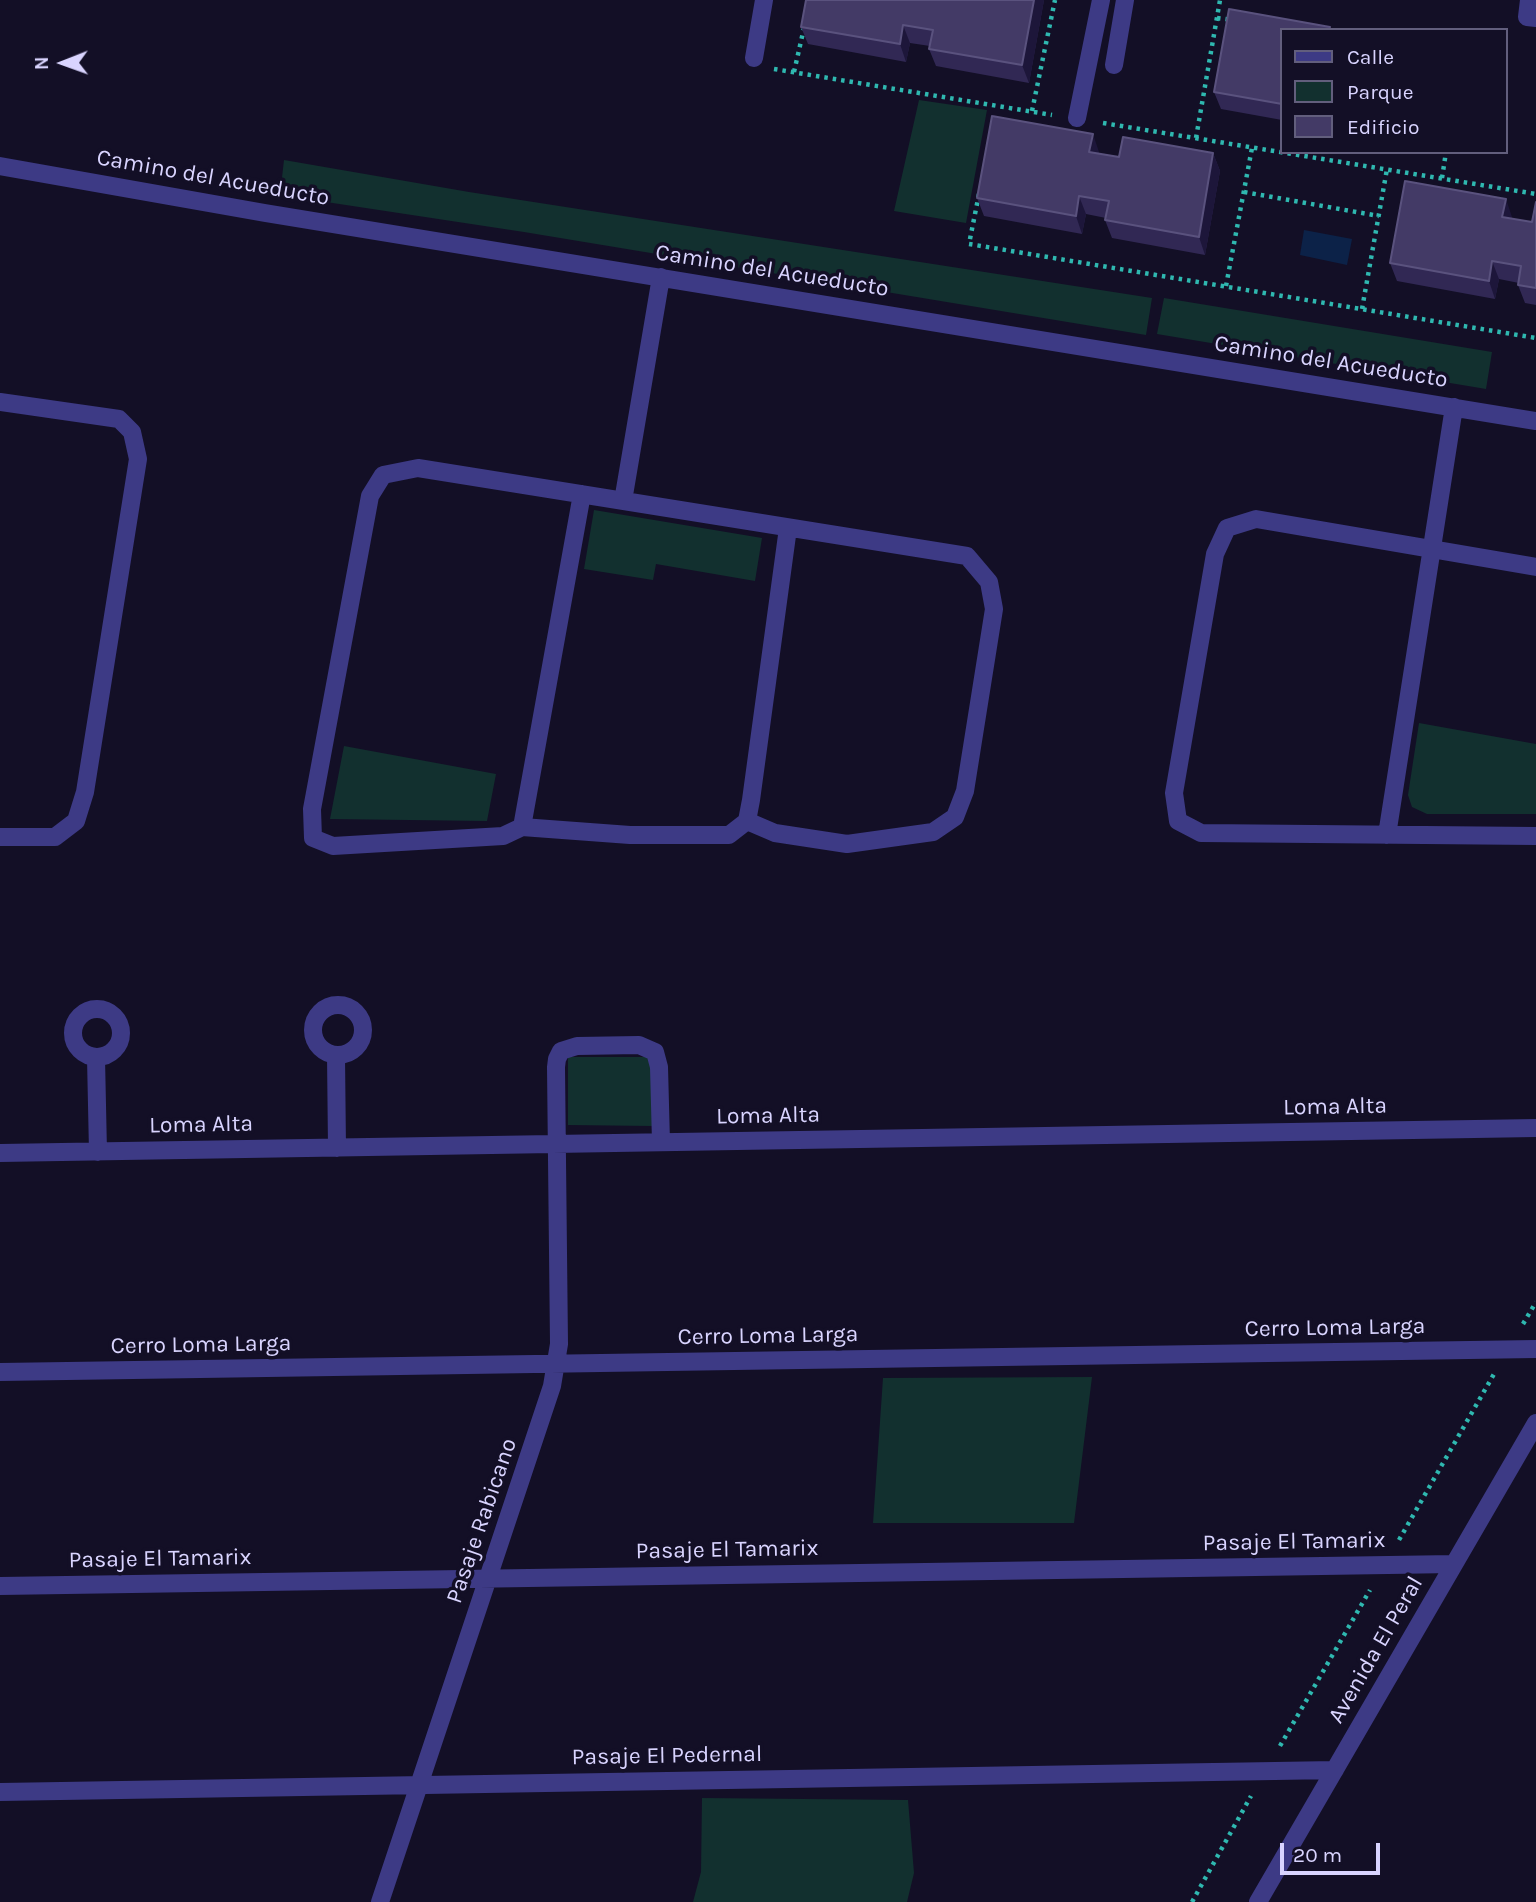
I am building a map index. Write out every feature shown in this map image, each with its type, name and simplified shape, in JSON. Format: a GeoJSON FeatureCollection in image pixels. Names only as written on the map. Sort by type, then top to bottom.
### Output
{"type":"FeatureCollection","features":[{"type":"Feature","properties":{"kind":"street"},"geometry":{"type":"LineString","coordinates":[[754,58],[764,0]]}},
{"type":"Feature","properties":{"kind":"street"},"geometry":{"type":"LineString","coordinates":[[1077,118],[1101,0]]}},
{"type":"Feature","properties":{"kind":"street"},"geometry":{"type":"LineString","coordinates":[[1114,65],[1125,0]]}},
{"type":"Feature","properties":{"kind":"street"},"geometry":{"type":"LineString","coordinates":[[1530,0],[1527,16],[1536,18]]}},
{"type":"Feature","properties":{"kind":"street","name":"Camino del Acueducto"},"geometry":{"type":"LineString","coordinates":[[0,166],[265,213],[1536,421]]}},
{"type":"Feature","properties":{"kind":"street"},"geometry":{"type":"LineString","coordinates":[[623,501],[661,277]]}},
{"type":"Feature","properties":{"kind":"street"},"geometry":{"type":"LineString","coordinates":[[0,402],[119,419],[132,432],[138,459],[85,792],[76,821],[55,837],[0,836]]}},
{"type":"Feature","properties":{"kind":"street"},"geometry":{"type":"LineString","coordinates":[[1387,835],[1454,407]]}},
{"type":"Feature","properties":{"kind":"street"},"geometry":{"type":"LineString","coordinates":[[747,821],[775,833],[847,844],[933,832],[955,817],[964,791],[994,609],[989,582],[967,556],[789,527],[418,468],[383,475],[370,496],[313,809],[313,838],[333,846],[503,836],[522,827],[630,835],[729,835],[747,821],[789,527]]}},
{"type":"Feature","properties":{"kind":"street"},"geometry":{"type":"LineString","coordinates":[[522,827],[582,494]]}},
{"type":"Feature","properties":{"kind":"street"},"geometry":{"type":"LineString","coordinates":[[1536,567],[1256,519],[1227,528],[1215,554],[1174,793],[1178,821],[1201,833],[1536,836]]}},
{"type":"Feature","properties":{"kind":"street"},"geometry":{"type":"LineString","coordinates":[[97,1009],[113,1015],[121,1030],[118,1046],[105,1057],[96,1058],[81,1052],[76,1045],[73,1029],[82,1015],[97,1009]]}},
{"type":"Feature","properties":{"kind":"street","name":"Pasaje Rabicano"},"geometry":{"type":"LineString","coordinates":[[380,1902],[546,1407],[556,1364],[559,1324],[556,1067],[561,1051],[577,1046],[626,1045],[647,1047],[654,1052],[658,1059],[661,1142]]}},
{"type":"Feature","properties":{"kind":"street"},"geometry":{"type":"LineString","coordinates":[[336,1056],[337,1148]]}},
{"type":"Feature","properties":{"kind":"street"},"geometry":{"type":"LineString","coordinates":[[96,1058],[98,1152]]}},
{"type":"Feature","properties":{"kind":"street","name":"Loma Alta"},"geometry":{"type":"LineString","coordinates":[[0,1153],[1536,1128]]}},
{"type":"Feature","properties":{"kind":"street","name":"Cerro Loma Larga"},"geometry":{"type":"LineString","coordinates":[[0,1372],[1536,1349]]}},
{"type":"Feature","properties":{"kind":"street","name":"Avenida El Peral"},"geometry":{"type":"LineString","coordinates":[[1258,1902],[1536,1423]]}},
{"type":"Feature","properties":{"kind":"street","name":"Pasaje El Tamarix"},"geometry":{"type":"LineString","coordinates":[[0,1586],[1454,1564]]}},
{"type":"Feature","properties":{"kind":"street","name":"Pasaje El Pedernal"},"geometry":{"type":"LineString","coordinates":[[0,1792],[1335,1770]]}},
{"type":"Feature","properties":{"kind":"path"},"geometry":{"type":"LineString","coordinates":[[1032,111],[1055,0]]}},
{"type":"Feature","properties":{"kind":"path"},"geometry":{"type":"LineString","coordinates":[[1196,138],[1220,0]]}},
{"type":"Feature","properties":{"kind":"path"},"geometry":{"type":"LineString","coordinates":[[1217,18],[1244,21]]}},
{"type":"Feature","properties":{"kind":"path"},"geometry":{"type":"LineString","coordinates":[[794,72],[804,24]]}},
{"type":"Feature","properties":{"kind":"path"},"geometry":{"type":"LineString","coordinates":[[754,58],[750,65],[1280,152]]}},
{"type":"Feature","properties":{"kind":"path"},"geometry":{"type":"LineString","coordinates":[[993,118],[996,106]]}},
{"type":"Feature","properties":{"kind":"path"},"geometry":{"type":"LineString","coordinates":[[1226,286],[1252,148]]}},
{"type":"Feature","properties":{"kind":"path"},"geometry":{"type":"LineString","coordinates":[[1291,154],[1536,194]]}},
{"type":"Feature","properties":{"kind":"path"},"geometry":{"type":"LineString","coordinates":[[1442,178],[1446,154]]}},
{"type":"Feature","properties":{"kind":"path"},"geometry":{"type":"LineString","coordinates":[[1362,309],[1387,169]]}},
{"type":"Feature","properties":{"kind":"path"},"geometry":{"type":"LineString","coordinates":[[981,181],[969,244],[1536,338]]}},
{"type":"Feature","properties":{"kind":"path"},"geometry":{"type":"LineString","coordinates":[[1244,191],[1379,216]]}},
{"type":"Feature","properties":{"kind":"path"},"geometry":{"type":"LineString","coordinates":[[1192,1902],[1536,1302]]}},
{"type":"Feature","properties":{"kind":"green space"},"geometry":{"type":"Polygon","coordinates":[[[919,100],[987,110],[966,223],[894,211],[919,100]]]}},
{"type":"Feature","properties":{"kind":"green space"},"geometry":{"type":"Polygon","coordinates":[[[284,160],[469,192],[1152,298],[1146,335],[524,232],[280,195],[284,160]]]}},
{"type":"Feature","properties":{"kind":"green space"},"geometry":{"type":"Polygon","coordinates":[[[1164,298],[1492,352],[1486,389],[1157,334],[1164,298]]]}},
{"type":"Feature","properties":{"kind":"green space"},"geometry":{"type":"Polygon","coordinates":[[[594,510],[762,538],[755,581],[656,564],[653,580],[584,569],[594,510]]]}},
{"type":"Feature","properties":{"kind":"green space"},"geometry":{"type":"Polygon","coordinates":[[[1419,723],[1536,744],[1536,814],[1427,814],[1412,807],[1408,795],[1419,723]]]}},
{"type":"Feature","properties":{"kind":"green space"},"geometry":{"type":"Polygon","coordinates":[[[344,746],[496,774],[487,821],[330,819],[344,746]]]}},
{"type":"Feature","properties":{"kind":"green space"},"geometry":{"type":"Polygon","coordinates":[[[568,1057],[653,1057],[653,1126],[568,1125],[568,1057]]]}},
{"type":"Feature","properties":{"kind":"green space"},"geometry":{"type":"Polygon","coordinates":[[[1092,1377],[1074,1523],[873,1523],[883,1378],[1092,1377]]]}},
{"type":"Feature","properties":{"kind":"green space"},"geometry":{"type":"Polygon","coordinates":[[[702,1798],[908,1800],[914,1873],[907,1902],[693,1902],[701,1872],[702,1798]]]}},
{"type":"Feature","properties":{"kind":"water"},"geometry":{"type":"Polygon","coordinates":[[[1304,230],[1352,239],[1347,265],[1300,255],[1304,230]]]}},
{"type":"Feature","properties":{"kind":"building"},"geometry":{"type":"Polygon","coordinates":[[[806,0],[1034,0],[1022,65],[929,49],[933,30],[903,25],[900,44],[801,27],[806,0]]]}},
{"type":"Feature","properties":{"kind":"building"},"geometry":{"type":"Polygon","coordinates":[[[1229,9],[1330,27],[1280,28],[1280,104],[1214,92],[1229,9]]]}},
{"type":"Feature","properties":{"kind":"building"},"geometry":{"type":"Polygon","coordinates":[[[992,116],[1093,134],[1089,152],[1119,157],[1123,137],[1213,153],[1199,237],[1105,220],[1109,201],[1079,196],[1076,216],[977,198],[992,116]]]}},
{"type":"Feature","properties":{"kind":"building"},"geometry":{"type":"Polygon","coordinates":[[[1405,181],[1506,199],[1502,217],[1532,222],[1536,202],[1536,288],[1518,285],[1521,266],[1492,261],[1489,281],[1390,263],[1405,181]]]}}]}
